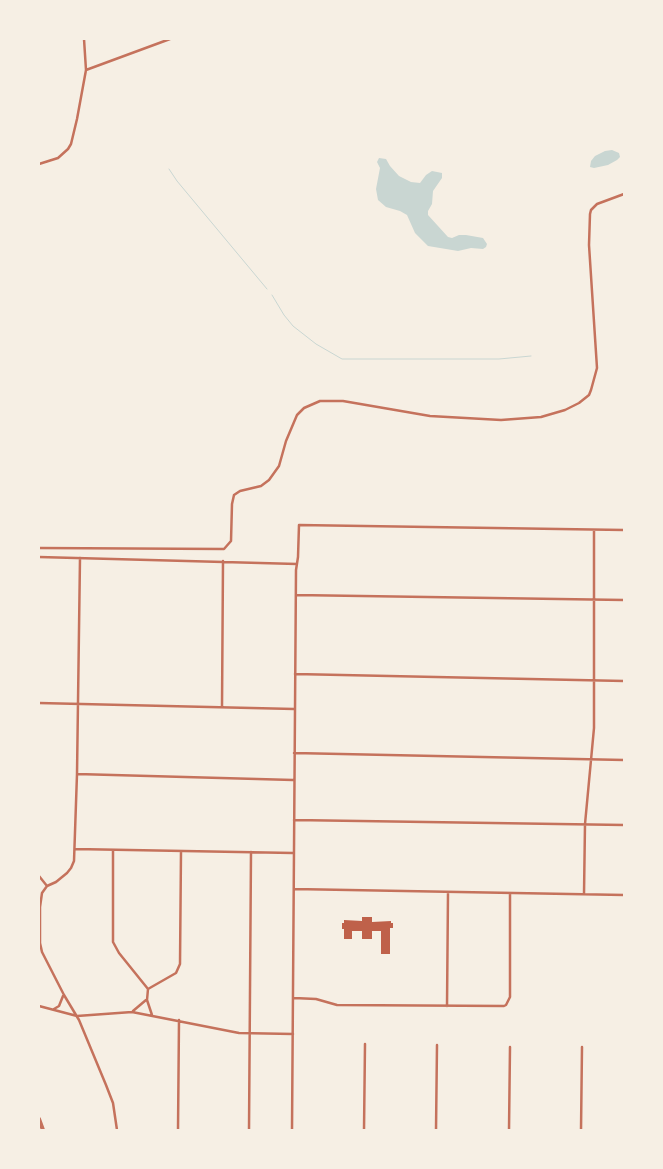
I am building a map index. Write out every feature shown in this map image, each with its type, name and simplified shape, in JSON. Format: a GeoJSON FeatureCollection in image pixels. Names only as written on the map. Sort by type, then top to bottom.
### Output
{"type":"FeatureCollection","features":[{"type":"Feature","properties":{"kind":"street"},"geometry":{"type":"LineString","coordinates":[[39,164],[58,158],[68,150],[71,144],[78,119],[86,70],[84,39]]}},
{"type":"Feature","properties":{"kind":"street"},"geometry":{"type":"LineString","coordinates":[[86,70],[170,39]]}},
{"type":"Feature","properties":{"kind":"street"},"geometry":{"type":"LineString","coordinates":[[39,548],[224,549],[231,541],[234,495],[240,491],[261,486],[269,480],[279,466],[286,441],[297,416],[304,408],[320,401],[344,401],[430,416],[497,420],[541,417],[558,413],[579,403],[589,395],[597,368],[589,245],[590,214],[597,204],[624,194]]}},
{"type":"Feature","properties":{"kind":"street"},"geometry":{"type":"LineString","coordinates":[[292,1130],[294,708],[299,525],[624,530]]}},
{"type":"Feature","properties":{"kind":"street"},"geometry":{"type":"LineString","coordinates":[[584,894],[585,824],[594,728],[594,530]]}},
{"type":"Feature","properties":{"kind":"street"},"geometry":{"type":"LineString","coordinates":[[39,557],[297,564]]}},
{"type":"Feature","properties":{"kind":"street"},"geometry":{"type":"LineString","coordinates":[[80,558],[74,861],[71,868],[56,882],[47,886],[41,898],[41,947],[76,1016],[106,1085],[113,1104],[117,1130]]}},
{"type":"Feature","properties":{"kind":"street"},"geometry":{"type":"LineString","coordinates":[[222,707],[223,561]]}},
{"type":"Feature","properties":{"kind":"street"},"geometry":{"type":"LineString","coordinates":[[296,595],[624,600]]}},
{"type":"Feature","properties":{"kind":"street"},"geometry":{"type":"LineString","coordinates":[[295,674],[624,681]]}},
{"type":"Feature","properties":{"kind":"street"},"geometry":{"type":"LineString","coordinates":[[39,703],[294,708]]}},
{"type":"Feature","properties":{"kind":"street"},"geometry":{"type":"LineString","coordinates":[[294,753],[624,760]]}},
{"type":"Feature","properties":{"kind":"street"},"geometry":{"type":"LineString","coordinates":[[77,774],[294,780]]}},
{"type":"Feature","properties":{"kind":"street"},"geometry":{"type":"LineString","coordinates":[[294,820],[624,825]]}},
{"type":"Feature","properties":{"kind":"street"},"geometry":{"type":"LineString","coordinates":[[75,849],[294,853]]}},
{"type":"Feature","properties":{"kind":"street"},"geometry":{"type":"LineString","coordinates":[[112,850],[113,942],[119,953],[148,989],[147,1000],[152,1015]]}},
{"type":"Feature","properties":{"kind":"street"},"geometry":{"type":"LineString","coordinates":[[148,989],[176,973],[180,964],[181,851]]}},
{"type":"Feature","properties":{"kind":"street"},"geometry":{"type":"LineString","coordinates":[[250,1130],[251,852]]}},
{"type":"Feature","properties":{"kind":"street"},"geometry":{"type":"LineString","coordinates":[[39,876],[47,886]]}},
{"type":"Feature","properties":{"kind":"street"},"geometry":{"type":"LineString","coordinates":[[294,890],[624,895]]}},
{"type":"Feature","properties":{"kind":"street"},"geometry":{"type":"LineString","coordinates":[[447,1006],[448,892]]}},
{"type":"Feature","properties":{"kind":"street"},"geometry":{"type":"LineString","coordinates":[[294,998],[316,999],[337,1005],[501,1007],[508,1002],[510,997],[510,893]]}},
{"type":"Feature","properties":{"kind":"street"},"geometry":{"type":"LineString","coordinates":[[52,1009],[59,1006],[64,995]]}},
{"type":"Feature","properties":{"kind":"street"},"geometry":{"type":"LineString","coordinates":[[132,1012],[142,1006],[147,1000]]}},
{"type":"Feature","properties":{"kind":"street"},"geometry":{"type":"LineString","coordinates":[[39,1006],[76,1016],[132,1012],[250,1034],[293,1034]]}},
{"type":"Feature","properties":{"kind":"street"},"geometry":{"type":"LineString","coordinates":[[178,1130],[179,1020]]}},
{"type":"Feature","properties":{"kind":"street"},"geometry":{"type":"LineString","coordinates":[[364,1130],[365,1044]]}},
{"type":"Feature","properties":{"kind":"street"},"geometry":{"type":"LineString","coordinates":[[436,1130],[437,1045]]}},
{"type":"Feature","properties":{"kind":"street"},"geometry":{"type":"LineString","coordinates":[[509,1130],[510,1047]]}},
{"type":"Feature","properties":{"kind":"street"},"geometry":{"type":"LineString","coordinates":[[582,1047],[582,1130]]}},
{"type":"Feature","properties":{"kind":"street"},"geometry":{"type":"LineString","coordinates":[[39,1119],[43,1130]]}},
{"type":"Feature","properties":{"kind":"shaded area"},"geometry":{"type":"Polygon","coordinates":[[[612,150],[619,153],[620,157],[617,160],[608,165],[590,167],[591,161],[595,156],[612,150]]]}},
{"type":"Feature","properties":{"kind":"shaded area"},"geometry":{"type":"Polygon","coordinates":[[[379,158],[386,159],[399,176],[411,182],[420,183],[432,171],[442,173],[442,178],[433,191],[432,204],[428,215],[448,237],[466,235],[483,238],[487,244],[486,247],[483,249],[471,248],[458,251],[428,246],[415,233],[407,215],[386,207],[378,200],[376,189],[380,168],[377,162],[379,158]]]}},
{"type":"Feature","properties":{"kind":"building"},"geometry":{"type":"Polygon","coordinates":[[[362,917],[372,917],[372,922],[391,921],[393,923],[393,928],[390,928],[390,954],[381,954],[381,931],[372,931],[372,939],[362,939],[362,931],[352,931],[352,939],[344,939],[342,923],[344,923],[344,920],[362,921],[362,917]]]}},
{"type":"Feature","properties":{"kind":"waterway"},"geometry":{"type":"LineString","coordinates":[[169,169],[267,289]]}},
{"type":"Feature","properties":{"kind":"waterway"},"geometry":{"type":"LineString","coordinates":[[272,295],[293,326],[316,344],[342,359],[499,359],[531,356]]}}]}
